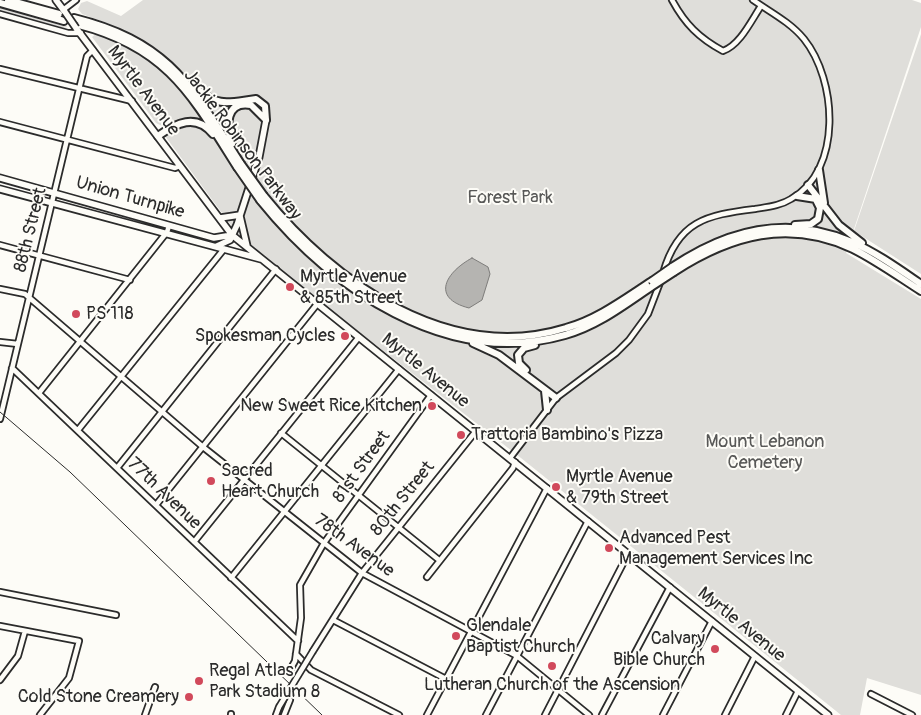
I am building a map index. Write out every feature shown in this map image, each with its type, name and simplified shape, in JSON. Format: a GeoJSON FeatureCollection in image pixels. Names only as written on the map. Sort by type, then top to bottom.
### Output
{"type":"FeatureCollection","features":[{"type":"Feature","properties":{"kind":"highway"},"geometry":{"type":"LineString","coordinates":[[8,0],[62,12]]}},
{"type":"Feature","properties":{"kind":"highway"},"geometry":{"type":"LineString","coordinates":[[0,3],[64,21]]}},
{"type":"Feature","properties":{"kind":"highway","name":"Jackie Robinson Parkway"},"geometry":{"type":"LineString","coordinates":[[74,18],[105,27],[132,39],[155,53],[182,76],[202,101],[237,156],[239,165]]}},
{"type":"Feature","properties":{"kind":"highway","name":"Jackie Robinson Parkway"},"geometry":{"type":"LineString","coordinates":[[78,26],[126,42],[167,70],[197,103],[226,150],[262,198],[306,250],[359,293],[416,324],[458,338],[510,343],[566,335],[608,316],[696,251],[722,239],[746,232],[779,228],[812,230],[852,242],[921,284]]}},
{"type":"Feature","properties":{"kind":"highway"},"geometry":{"type":"LineString","coordinates":[[182,76],[213,101],[225,103],[256,99],[265,106],[266,120]]}},
{"type":"Feature","properties":{"kind":"highway"},"geometry":{"type":"LineString","coordinates":[[237,156],[227,129],[231,112],[240,105],[248,104],[258,110],[266,120]]}},
{"type":"Feature","properties":{"kind":"highway"},"geometry":{"type":"LineString","coordinates":[[158,136],[177,123],[192,122],[207,128],[226,150]]}},
{"type":"Feature","properties":{"kind":"highway"},"geometry":{"type":"LineString","coordinates":[[819,170],[824,204]]}},
{"type":"Feature","properties":{"kind":"highway"},"geometry":{"type":"LineString","coordinates":[[779,228],[815,222],[820,210],[816,199],[807,187]]}},
{"type":"Feature","properties":{"kind":"highway"},"geometry":{"type":"LineString","coordinates":[[807,187],[824,204],[842,229],[880,258]]}},
{"type":"Feature","properties":{"kind":"highway"},"geometry":{"type":"LineString","coordinates":[[797,196],[816,199]]}},
{"type":"Feature","properties":{"kind":"highway","name":"Jackie Robinson Parkway"},"geometry":{"type":"LineString","coordinates":[[262,198],[303,240],[361,287],[389,304],[417,317],[473,335],[525,337],[567,328],[604,312],[651,284]]}},
{"type":"Feature","properties":{"kind":"highway","name":"Jackie Robinson Parkway"},"geometry":{"type":"LineString","coordinates":[[673,269],[706,252],[738,240],[763,235],[797,234],[822,238],[854,250],[921,291]]}},
{"type":"Feature","properties":{"kind":"highway"},"geometry":{"type":"LineString","coordinates":[[558,396],[522,367],[518,357],[520,351],[526,347],[566,335]]}},
{"type":"Feature","properties":{"kind":"highway"},"geometry":{"type":"LineString","coordinates":[[458,338],[496,353],[545,389],[558,396]]}},
{"type":"Feature","properties":{"kind":"highway"},"geometry":{"type":"LineString","coordinates":[[545,389],[548,398],[547,410]]}},
{"type":"Feature","properties":{"kind":"main road","name":"Myrtle Avenue"},"geometry":{"type":"LineString","coordinates":[[56,0],[62,12],[78,26],[93,50],[232,235],[828,715]]}},
{"type":"Feature","properties":{"kind":"main road"},"geometry":{"type":"LineString","coordinates":[[217,246],[230,240],[240,215],[259,157],[266,120]]}},
{"type":"Feature","properties":{"kind":"main road","name":"Union Turnpike"},"geometry":{"type":"LineString","coordinates":[[0,178],[214,238],[232,235]]}},
{"type":"Feature","properties":{"kind":"main road","name":"Union Turnpike"},"geometry":{"type":"LineString","coordinates":[[0,189],[167,232],[264,260]]}},
{"type":"Feature","properties":{"kind":"main road"},"geometry":{"type":"LineString","coordinates":[[220,218],[240,215]]}},
{"type":"Feature","properties":{"kind":"main road"},"geometry":{"type":"LineString","coordinates":[[240,215],[247,246]]}},
{"type":"Feature","properties":{"kind":"street"},"geometry":{"type":"LineString","coordinates":[[62,12],[76,0]]}},
{"type":"Feature","properties":{"kind":"street"},"geometry":{"type":"LineString","coordinates":[[672,0],[686,24],[704,41],[723,51],[730,48],[738,40],[761,6]]}},
{"type":"Feature","properties":{"kind":"street"},"geometry":{"type":"LineString","coordinates":[[427,577],[513,468],[512,460],[558,396],[616,354],[639,328],[655,300],[674,247],[690,228],[722,212],[776,206],[797,196],[807,187],[819,170],[826,148],[830,118],[827,90],[821,67],[803,38],[788,24],[753,0]]}},
{"type":"Feature","properties":{"kind":"street"},"geometry":{"type":"LineString","coordinates":[[0,14],[68,34],[81,33]]}},
{"type":"Feature","properties":{"kind":"street","name":"88th Street"},"geometry":{"type":"LineString","coordinates":[[0,419],[87,56],[93,50]]}},
{"type":"Feature","properties":{"kind":"street"},"geometry":{"type":"LineString","coordinates":[[0,68],[132,101]]}},
{"type":"Feature","properties":{"kind":"street"},"geometry":{"type":"LineString","coordinates":[[0,122],[175,168],[180,166]]}},
{"type":"Feature","properties":{"kind":"street"},"geometry":{"type":"LineString","coordinates":[[39,393],[130,280],[167,232],[169,226]]}},
{"type":"Feature","properties":{"kind":"street"},"geometry":{"type":"LineString","coordinates":[[0,245],[130,280]]}},
{"type":"Feature","properties":{"kind":"street"},"geometry":{"type":"LineString","coordinates":[[78,430],[224,249]]}},
{"type":"Feature","properties":{"kind":"street"},"geometry":{"type":"LineString","coordinates":[[117,468],[276,269]]}},
{"type":"Feature","properties":{"kind":"street","name":"78th Avenue"},"geometry":{"type":"LineString","coordinates":[[0,289],[24,293],[203,447],[285,510],[362,573],[517,656],[589,715]]}},
{"type":"Feature","properties":{"kind":"street"},"geometry":{"type":"LineString","coordinates":[[156,505],[318,303]]}},
{"type":"Feature","properties":{"kind":"street"},"geometry":{"type":"LineString","coordinates":[[194,542],[359,337]]}},
{"type":"Feature","properties":{"kind":"street"},"geometry":{"type":"LineString","coordinates":[[0,342],[18,344]]}},
{"type":"Feature","properties":{"kind":"street","name":"77th Avenue"},"geometry":{"type":"LineString","coordinates":[[12,368],[298,640]]}},
{"type":"Feature","properties":{"kind":"street"},"geometry":{"type":"LineString","coordinates":[[231,578],[399,369]]}},
{"type":"Feature","properties":{"kind":"street","name":"81st Street"},"geometry":{"type":"LineString","coordinates":[[290,670],[296,654],[301,618],[300,585],[324,543],[431,395]]}},
{"type":"Feature","properties":{"kind":"street","name":"80th Street"},"geometry":{"type":"LineString","coordinates":[[276,715],[312,651],[362,573],[476,431]]}},
{"type":"Feature","properties":{"kind":"street"},"geometry":{"type":"LineString","coordinates":[[281,433],[439,560]]}},
{"type":"Feature","properties":{"kind":"street"},"geometry":{"type":"LineString","coordinates":[[427,715],[547,488]]}},
{"type":"Feature","properties":{"kind":"street"},"geometry":{"type":"LineString","coordinates":[[486,715],[588,521]]}},
{"type":"Feature","properties":{"kind":"street"},"geometry":{"type":"LineString","coordinates":[[545,715],[628,554]]}},
{"type":"Feature","properties":{"kind":"street"},"geometry":{"type":"LineString","coordinates":[[602,715],[670,587]]}},
{"type":"Feature","properties":{"kind":"street"},"geometry":{"type":"LineString","coordinates":[[0,592],[116,615]]}},
{"type":"Feature","properties":{"kind":"street"},"geometry":{"type":"LineString","coordinates":[[333,620],[446,679]]}},
{"type":"Feature","properties":{"kind":"street"},"geometry":{"type":"LineString","coordinates":[[663,715],[712,622]]}},
{"type":"Feature","properties":{"kind":"street"},"geometry":{"type":"LineString","coordinates":[[0,626],[79,642],[69,678],[40,715]]}},
{"type":"Feature","properties":{"kind":"street"},"geometry":{"type":"LineString","coordinates":[[0,680],[18,656],[24,631]]}},
{"type":"Feature","properties":{"kind":"street"},"geometry":{"type":"LineString","coordinates":[[296,654],[312,670],[399,715]]}},
{"type":"Feature","properties":{"kind":"street"},"geometry":{"type":"LineString","coordinates":[[724,715],[755,656]]}},
{"type":"Feature","properties":{"kind":"street"},"geometry":{"type":"LineString","coordinates":[[145,715],[155,687]]}},
{"type":"Feature","properties":{"kind":"street"},"geometry":{"type":"LineString","coordinates":[[786,715],[798,691]]}},
{"type":"Feature","properties":{"kind":"street"},"geometry":{"type":"LineString","coordinates":[[871,694],[912,715]]}},
{"type":"Feature","properties":{"kind":"street"},"geometry":{"type":"LineString","coordinates":[[284,715],[290,700]]}},
{"type":"Feature","properties":{"kind":"green space","name":"Forest Park"},"geometry":{"type":"Polygon","coordinates":[[[143,0],[912,0],[921,3],[921,27],[846,253],[921,299],[921,695],[867,678],[860,715],[841,715],[521,458],[277,268],[236,232],[165,136],[168,134],[162,126],[156,123],[92,37],[109,24],[82,14],[78,9],[81,3],[87,1],[121,16],[143,0]]]}},
{"type":"Feature","properties":{"kind":"green space"},"geometry":{"type":"Polygon","coordinates":[[[0,6],[66,25],[67,27],[64,28],[0,11],[0,6]]]}},
{"type":"Feature","properties":{"kind":"green space"},"geometry":{"type":"Polygon","coordinates":[[[921,34],[921,274],[854,231],[921,34]]]}},
{"type":"Feature","properties":{"kind":"shaded area"},"geometry":{"type":"Polygon","coordinates":[[[472,258],[488,267],[490,274],[482,300],[469,308],[457,304],[449,298],[446,284],[455,270],[472,258]]]}},
{"type":"Feature","properties":{"kind":"railway"},"geometry":{"type":"LineString","coordinates":[[0,412],[70,472],[322,715]]}},
{"type":"Feature","properties":{"kind":"place","name":"Myrtle Avenue & 85th Street"},"geometry":{"type":"Point","coordinates":[290,287]}},
{"type":"Feature","properties":{"kind":"place","name":"PS 118"},"geometry":{"type":"Point","coordinates":[76,314]}},
{"type":"Feature","properties":{"kind":"place","name":"Spokesman Cycles"},"geometry":{"type":"Point","coordinates":[345,336]}},
{"type":"Feature","properties":{"kind":"place","name":"New Sweet Rice Kitchen"},"geometry":{"type":"Point","coordinates":[432,406]}},
{"type":"Feature","properties":{"kind":"place","name":"Trattoria Bambino's Pizza"},"geometry":{"type":"Point","coordinates":[461,435]}},
{"type":"Feature","properties":{"kind":"place","name":"Sacred Heart Church"},"geometry":{"type":"Point","coordinates":[211,481]}},
{"type":"Feature","properties":{"kind":"place","name":"Myrtle Avenue & 79th Street"},"geometry":{"type":"Point","coordinates":[556,487]}},
{"type":"Feature","properties":{"kind":"place","name":"Advanced Pest Management Services Inc"},"geometry":{"type":"Point","coordinates":[609,548]}},
{"type":"Feature","properties":{"kind":"place","name":"Glendale Baptist Church"},"geometry":{"type":"Point","coordinates":[456,636]}},
{"type":"Feature","properties":{"kind":"place","name":"Calvary Bible Church"},"geometry":{"type":"Point","coordinates":[715,649]}},
{"type":"Feature","properties":{"kind":"place","name":"Lutheran Church of the Ascension"},"geometry":{"type":"Point","coordinates":[552,666]}},
{"type":"Feature","properties":{"kind":"place","name":"Regal Atlas Park Stadium 8"},"geometry":{"type":"Point","coordinates":[199,681]}},
{"type":"Feature","properties":{"kind":"place","name":"Cold Stone Creamery"},"geometry":{"type":"Point","coordinates":[189,697]}},
{"type":"Feature","properties":{"kind":"park label","name":"Mount Lebanon Cemetery"},"geometry":{"type":"Point","coordinates":[765,452]}}]}
